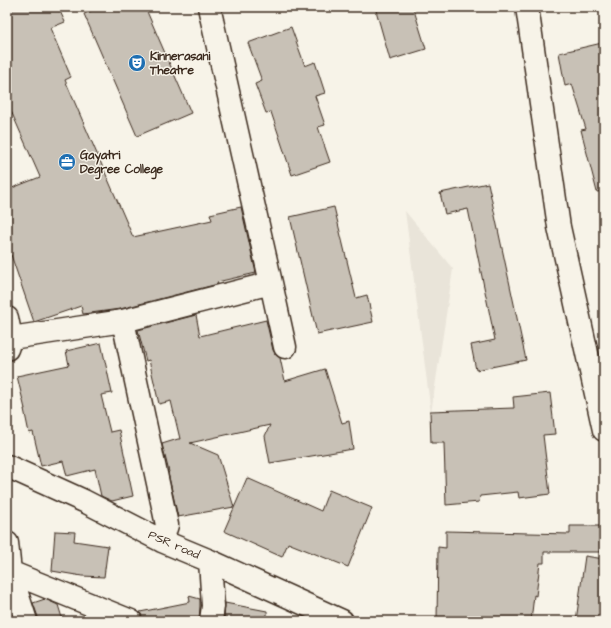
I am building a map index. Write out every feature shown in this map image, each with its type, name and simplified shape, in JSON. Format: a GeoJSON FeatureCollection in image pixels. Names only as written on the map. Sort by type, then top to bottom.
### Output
{"type":"FeatureCollection","features":[{"type":"Feature","properties":{"kind":"street"},"geometry":{"type":"LineString","coordinates":[[209,7],[285,347]]}},
{"type":"Feature","properties":{"kind":"street"},"geometry":{"type":"LineString","coordinates":[[527,7],[559,227],[604,430]]}},
{"type":"Feature","properties":{"kind":"street"},"geometry":{"type":"LineString","coordinates":[[8,335],[123,321],[271,283]]}},
{"type":"Feature","properties":{"kind":"street"},"geometry":{"type":"LineString","coordinates":[[123,321],[167,525],[162,541]]}},
{"type":"Feature","properties":{"kind":"street","name":"PSR road"},"geometry":{"type":"LineString","coordinates":[[7,466],[84,501],[162,541],[210,561],[342,621]]}},
{"type":"Feature","properties":{"kind":"street"},"geometry":{"type":"LineString","coordinates":[[7,543],[10,572],[26,621]]}},
{"type":"Feature","properties":{"kind":"street"},"geometry":{"type":"LineString","coordinates":[[210,561],[213,606],[211,621]]}},
{"type":"Feature","properties":{"kind":"street"},"geometry":{"type":"LineString","coordinates":[[10,572],[131,621]]}},
{"type":"Feature","properties":{"kind":"shaded area"},"geometry":{"type":"Polygon","coordinates":[[[405,211],[453,269],[431,413],[405,211]]]}},
{"type":"Feature","properties":{"kind":"building"},"geometry":{"type":"Polygon","coordinates":[[[7,7],[58,7],[65,22],[50,28],[71,77],[65,80],[133,237],[212,220],[210,214],[241,207],[256,273],[217,282],[218,284],[120,309],[83,314],[81,306],[34,322],[11,255],[7,257],[7,190],[40,177],[7,102],[7,7]]]}},
{"type":"Feature","properties":{"kind":"building","name":"Kinnerasani Theatre"},"geometry":{"type":"Polygon","coordinates":[[[100,7],[145,7],[191,113],[137,136],[84,14],[100,7]]]}},
{"type":"Feature","properties":{"kind":"building"},"geometry":{"type":"Polygon","coordinates":[[[375,7],[413,7],[426,49],[390,60],[375,7]]]}},
{"type":"Feature","properties":{"kind":"building"},"geometry":{"type":"Polygon","coordinates":[[[291,27],[305,66],[315,62],[325,93],[315,96],[325,125],[318,127],[330,162],[292,175],[271,112],[266,113],[255,84],[262,81],[248,43],[291,27]]]}},
{"type":"Feature","properties":{"kind":"building"},"geometry":{"type":"Polygon","coordinates":[[[602,43],[604,54],[604,191],[597,192],[581,130],[586,129],[572,84],[565,86],[559,53],[602,43]]]}},
{"type":"Feature","properties":{"kind":"building"},"geometry":{"type":"Polygon","coordinates":[[[488,183],[526,360],[476,370],[471,345],[495,340],[468,209],[445,214],[440,193],[488,183]]]}},
{"type":"Feature","properties":{"kind":"building"},"geometry":{"type":"Polygon","coordinates":[[[334,207],[356,298],[367,295],[373,322],[317,334],[290,217],[334,207]]]}},
{"type":"Feature","properties":{"kind":"building"},"geometry":{"type":"Polygon","coordinates":[[[196,315],[200,336],[266,320],[273,350],[280,358],[285,381],[325,369],[342,423],[349,421],[353,449],[270,463],[265,436],[270,425],[190,443],[218,455],[234,507],[178,517],[162,444],[180,439],[171,401],[159,404],[149,360],[146,361],[138,330],[196,315]]]}},
{"type":"Feature","properties":{"kind":"building"},"geometry":{"type":"Polygon","coordinates":[[[101,343],[112,393],[101,395],[110,432],[119,430],[133,496],[112,501],[101,496],[95,469],[67,476],[63,461],[41,466],[33,432],[29,433],[17,376],[69,365],[66,351],[101,343]]]}},
{"type":"Feature","properties":{"kind":"building"},"geometry":{"type":"Polygon","coordinates":[[[550,393],[555,434],[543,435],[550,494],[519,498],[518,492],[480,496],[479,502],[446,505],[444,443],[431,443],[430,411],[514,408],[513,397],[550,393]]]}},
{"type":"Feature","properties":{"kind":"building"},"geometry":{"type":"Polygon","coordinates":[[[247,478],[321,511],[329,490],[372,508],[348,567],[288,543],[282,557],[224,531],[247,478]]]}},
{"type":"Feature","properties":{"kind":"building"},"geometry":{"type":"Polygon","coordinates":[[[570,526],[601,526],[601,552],[544,552],[544,563],[540,563],[531,621],[437,621],[438,547],[446,548],[446,531],[570,534],[570,526]]]}},
{"type":"Feature","properties":{"kind":"building"},"geometry":{"type":"Polygon","coordinates":[[[55,531],[75,532],[74,541],[108,546],[104,577],[82,576],[52,571],[55,531]]]}},
{"type":"Feature","properties":{"kind":"building"},"geometry":{"type":"Polygon","coordinates":[[[585,556],[604,559],[604,621],[576,621],[585,556]]]}},
{"type":"Feature","properties":{"kind":"building"},"geometry":{"type":"Polygon","coordinates":[[[189,596],[200,599],[199,621],[143,621],[140,612],[190,602],[189,596]]]}},
{"type":"Feature","properties":{"kind":"building"},"geometry":{"type":"Polygon","coordinates":[[[45,599],[58,605],[63,621],[38,621],[33,603],[45,599]]]}},
{"type":"Feature","properties":{"kind":"building"},"geometry":{"type":"Polygon","coordinates":[[[225,603],[267,611],[267,621],[224,621],[225,603]]]}},
{"type":"Feature","properties":{"kind":"place","name":"Kinnerasani Theatre"},"geometry":{"type":"Point","coordinates":[137,63]}},
{"type":"Feature","properties":{"kind":"place","name":"Gayatri Degree College"},"geometry":{"type":"Point","coordinates":[67,162]}}]}
